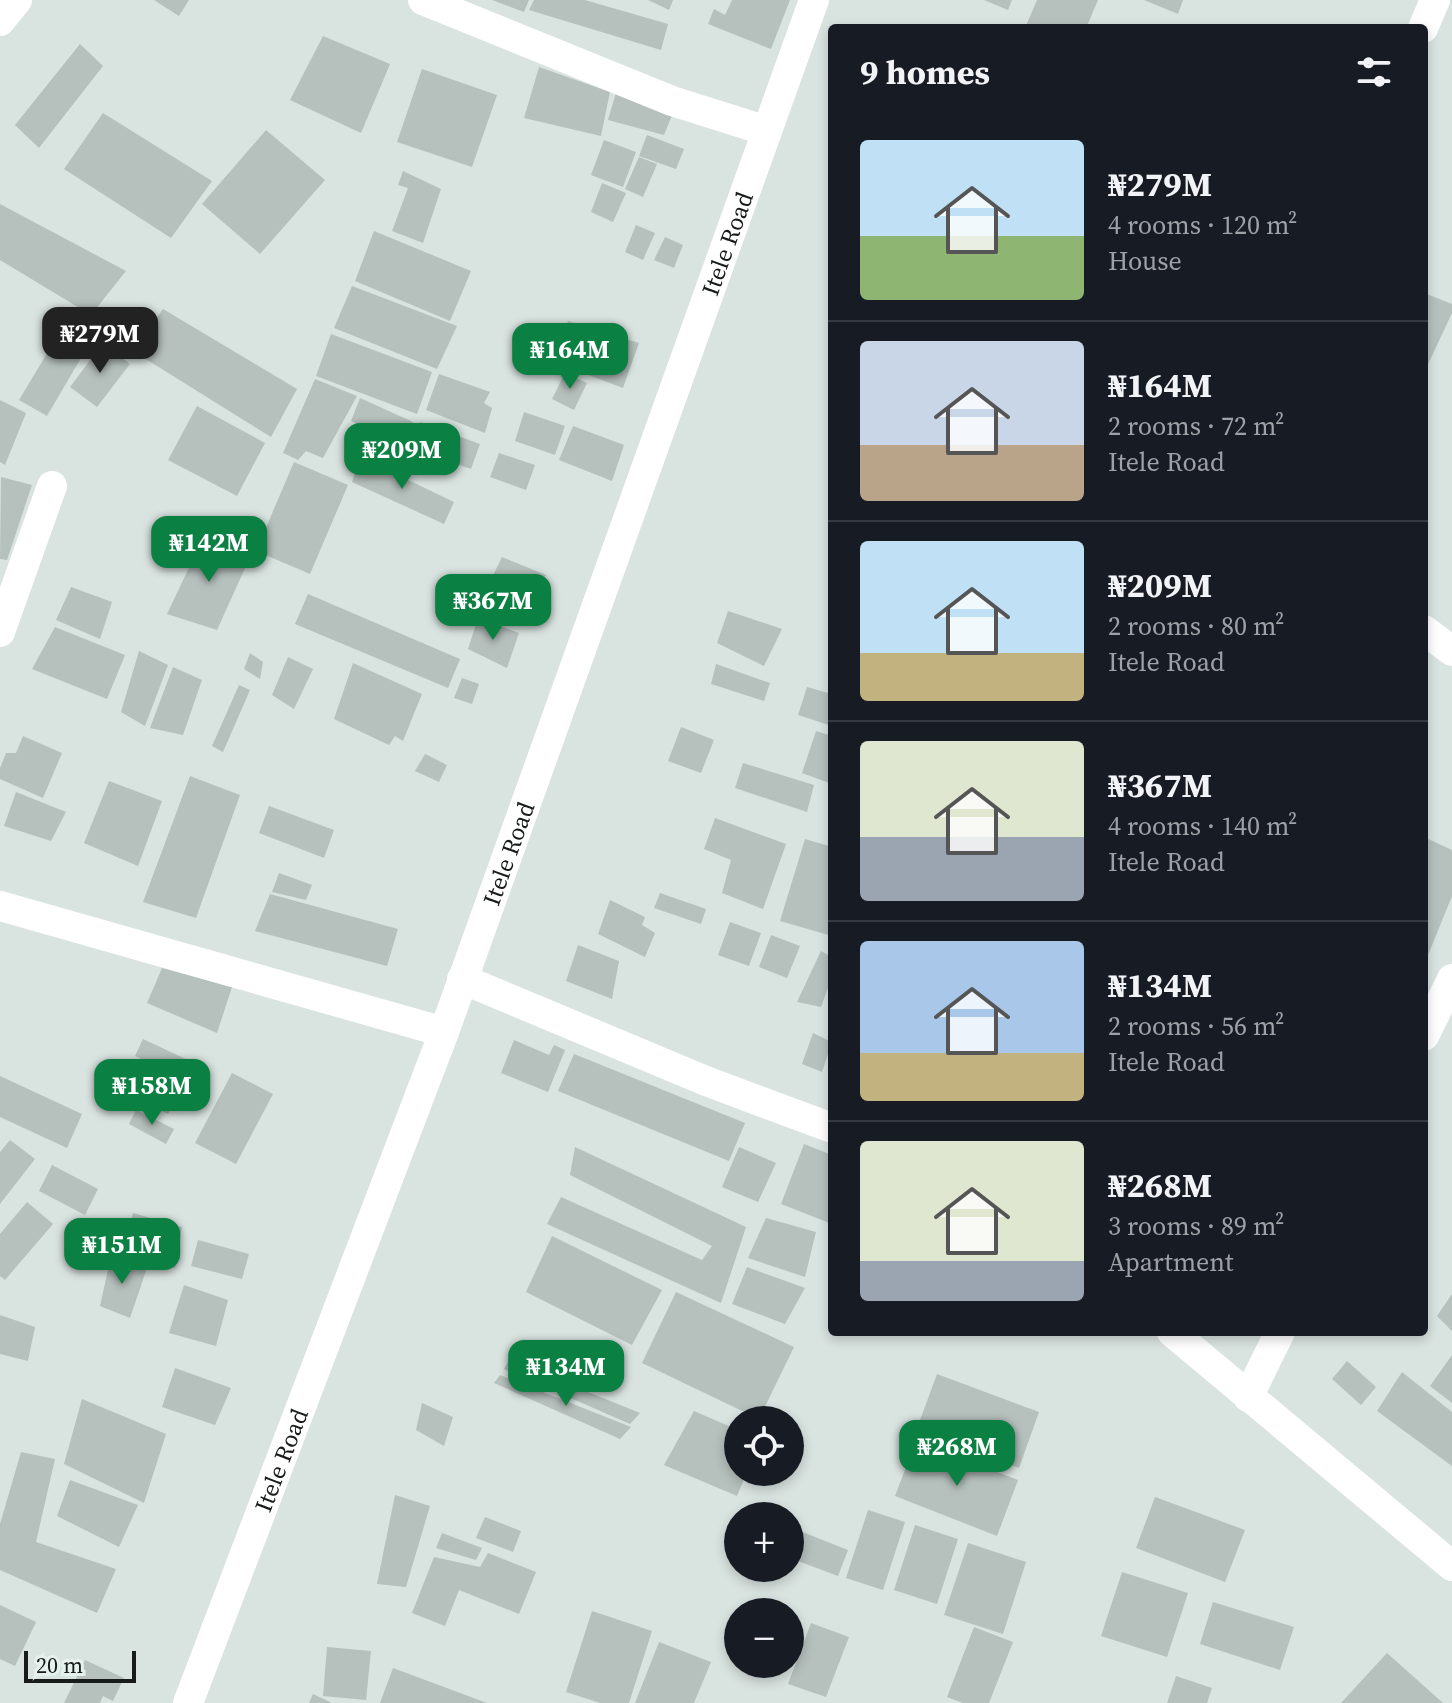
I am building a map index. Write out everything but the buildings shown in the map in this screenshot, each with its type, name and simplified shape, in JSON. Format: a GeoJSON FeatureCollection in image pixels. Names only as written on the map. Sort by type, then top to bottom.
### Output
{"type":"FeatureCollection","features":[{"type":"Feature","properties":{"kind":"street"},"geometry":{"type":"LineString","coordinates":[[0,21],[17,0]]}},
{"type":"Feature","properties":{"kind":"street"},"geometry":{"type":"LineString","coordinates":[[423,0],[672,101],[767,131]]}},
{"type":"Feature","properties":{"kind":"street","name":"Itele Road"},"geometry":{"type":"LineString","coordinates":[[188,1703],[444,1032],[814,0]]}},
{"type":"Feature","properties":{"kind":"street"},"geometry":{"type":"LineString","coordinates":[[1425,24],[1435,0]]}},
{"type":"Feature","properties":{"kind":"street"},"geometry":{"type":"LineString","coordinates":[[0,632],[52,486]]}},
{"type":"Feature","properties":{"kind":"street"},"geometry":{"type":"LineString","coordinates":[[1428,633],[1452,651]]}},
{"type":"Feature","properties":{"kind":"street"},"geometry":{"type":"LineString","coordinates":[[0,906],[444,1032]]}},
{"type":"Feature","properties":{"kind":"street"},"geometry":{"type":"LineString","coordinates":[[462,979],[706,1081],[828,1127]]}},
{"type":"Feature","properties":{"kind":"street"},"geometry":{"type":"LineString","coordinates":[[1428,1028],[1452,979]]}},
{"type":"Feature","properties":{"kind":"street"},"geometry":{"type":"LineString","coordinates":[[1177,1336],[1452,1566]]}},
{"type":"Feature","properties":{"kind":"street"},"geometry":{"type":"LineString","coordinates":[[1248,1397],[1278,1336]]}}]}
